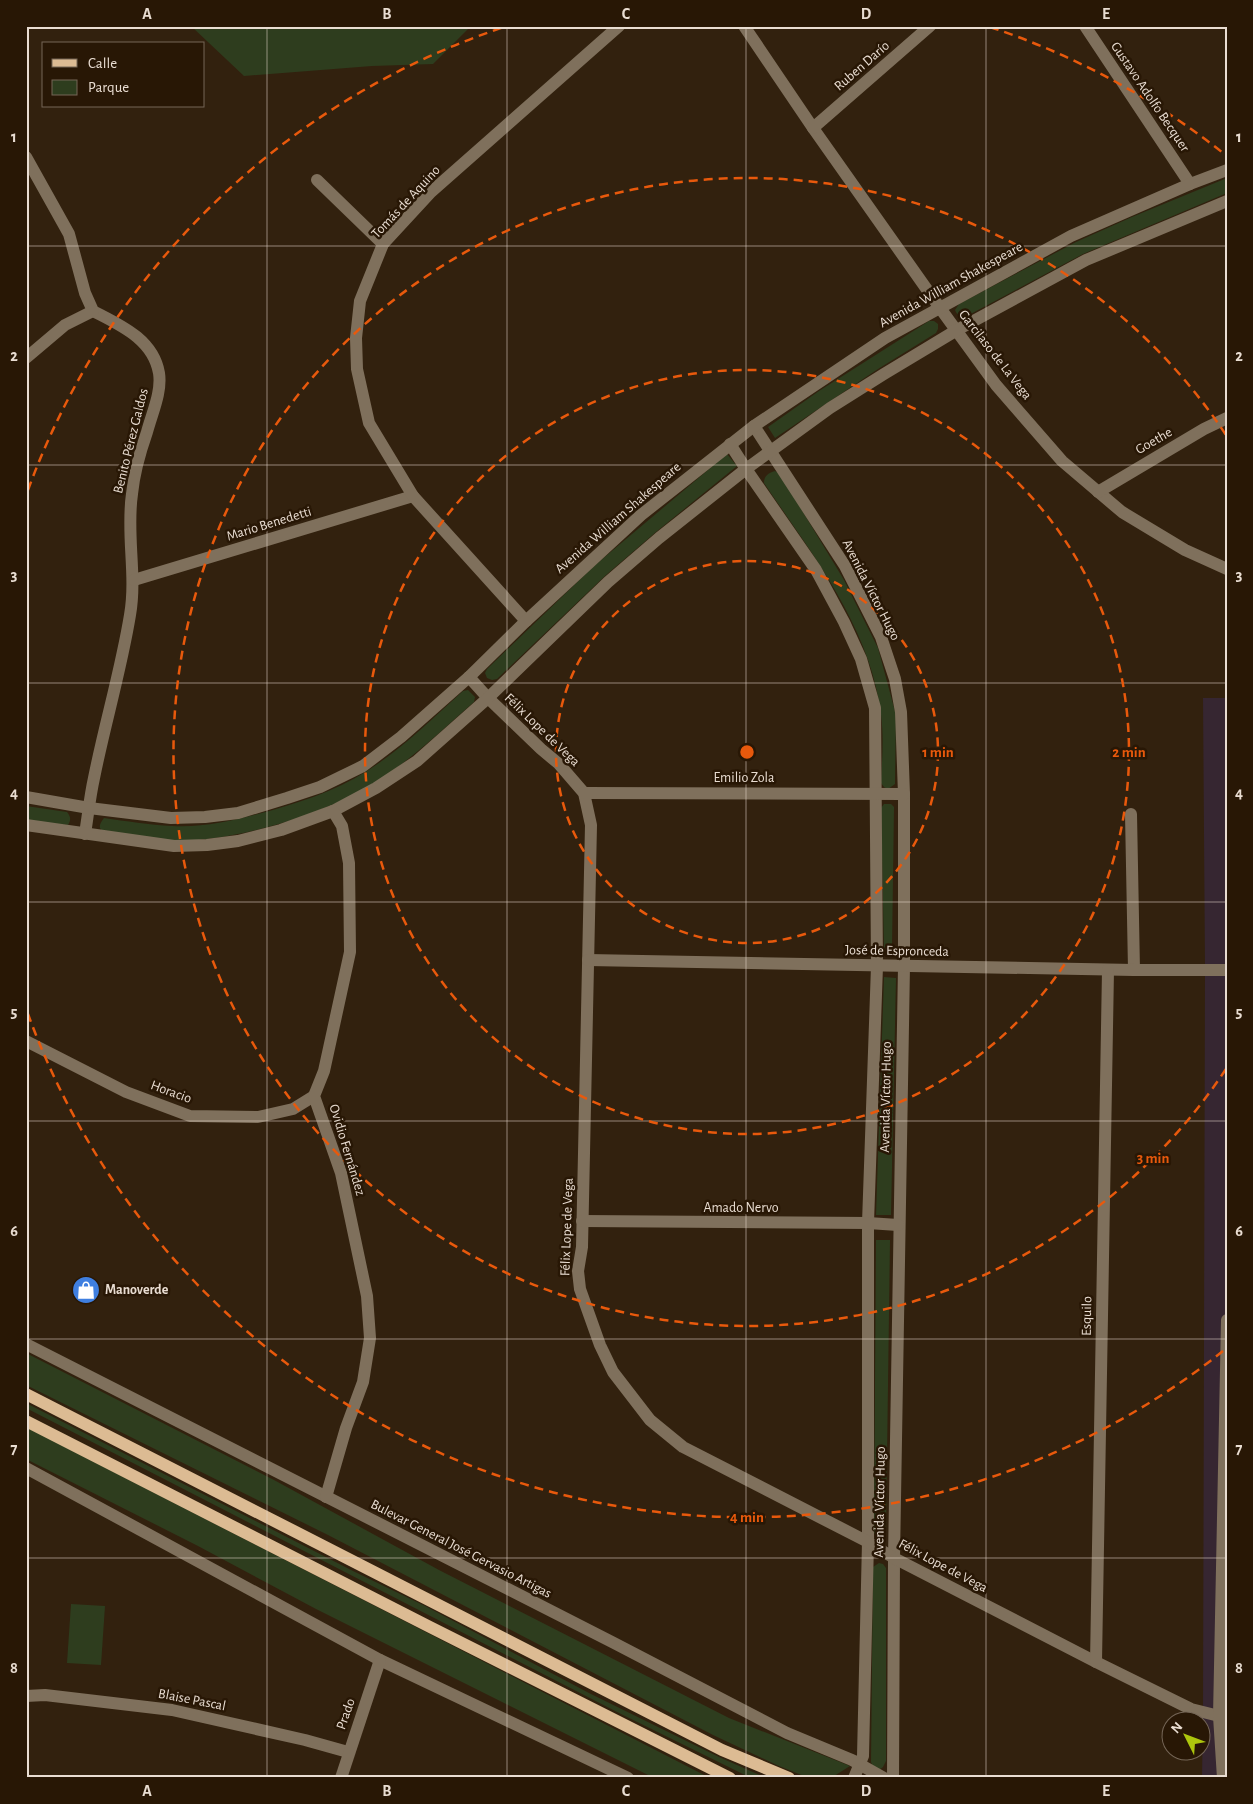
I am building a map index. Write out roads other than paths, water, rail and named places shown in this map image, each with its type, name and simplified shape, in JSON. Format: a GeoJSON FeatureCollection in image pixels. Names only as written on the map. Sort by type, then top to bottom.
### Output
{"type":"FeatureCollection","features":[{"type":"Feature","properties":{"kind":"main road"},"geometry":{"type":"LineString","coordinates":[[26,1394],[722,1750],[789,1778]]}},
{"type":"Feature","properties":{"kind":"main road"},"geometry":{"type":"LineString","coordinates":[[26,1421],[730,1778]]}},
{"type":"Feature","properties":{"kind":"street","name":"Tomás de Aquino"},"geometry":{"type":"LineString","coordinates":[[526,621],[413,496],[369,423],[357,369],[356,338],[360,301],[383,244],[431,192],[619,26]]}},
{"type":"Feature","properties":{"kind":"street","name":"Garcilaso de La Vega"},"geometry":{"type":"LineString","coordinates":[[744,26],[813,128],[996,385],[1062,460],[1122,512],[1185,550],[1227,569]]}},
{"type":"Feature","properties":{"kind":"street","name":"Ruben Darío"},"geometry":{"type":"LineString","coordinates":[[813,128],[930,26]]}},
{"type":"Feature","properties":{"kind":"street","name":"Gustavo Adolfo Becquer"},"geometry":{"type":"LineString","coordinates":[[1085,26],[1190,184]]}},
{"type":"Feature","properties":{"kind":"street"},"geometry":{"type":"LineString","coordinates":[[26,157],[69,234],[85,293],[93,311],[65,325],[26,358]]}},
{"type":"Feature","properties":{"kind":"street","name":"Avenida William Shakespeare"},"geometry":{"type":"LineString","coordinates":[[26,797],[90,808],[171,818],[205,817],[238,813],[320,787],[363,766],[469,677],[526,621],[641,515],[754,426],[886,338],[1071,236],[1190,184],[1227,170]]}},
{"type":"Feature","properties":{"kind":"street"},"geometry":{"type":"LineString","coordinates":[[317,180],[383,244]]}},
{"type":"Feature","properties":{"kind":"street"},"geometry":{"type":"LineString","coordinates":[[26,825],[174,846],[207,845],[238,841],[281,830],[333,811],[376,788],[417,761],[488,698],[608,582],[746,469],[838,403],[957,330],[1086,260],[1227,201]]}},
{"type":"Feature","properties":{"kind":"street","name":"Benito Pérez Galdos"},"geometry":{"type":"LineString","coordinates":[[85,834],[94,779],[130,615],[134,580],[130,515],[132,493],[142,446],[160,388],[159,372],[155,360],[135,334],[93,311]]}},
{"type":"Feature","properties":{"kind":"street","name":"Goethe"},"geometry":{"type":"LineString","coordinates":[[1098,492],[1204,429],[1227,418]]}},
{"type":"Feature","properties":{"kind":"street","name":"Avenida Víctor Hugo"},"geometry":{"type":"LineString","coordinates":[[754,426],[845,566],[881,636],[895,679],[901,712],[904,794],[904,966],[898,1226],[893,1778]]}},
{"type":"Feature","properties":{"kind":"street","name":"Avenida Víctor Hugo"},"geometry":{"type":"LineString","coordinates":[[730,444],[816,570],[844,622],[861,659],[876,708],[877,966],[868,1224],[868,1542],[863,1756],[854,1778]]}},
{"type":"Feature","properties":{"kind":"street","name":"Mario Benedetti"},"geometry":{"type":"LineString","coordinates":[[134,580],[413,496]]}},
{"type":"Feature","properties":{"kind":"street","name":"Félix Lope de Vega"},"geometry":{"type":"LineString","coordinates":[[469,677],[541,750],[560,764],[584,793],[591,825],[582,1248],[578,1271],[580,1289],[589,1316],[613,1372],[650,1420],[683,1447],[1096,1662],[1191,1709],[1219,1716]]}},
{"type":"Feature","properties":{"kind":"street","name":"Emilio Zola"},"geometry":{"type":"LineString","coordinates":[[584,793],[904,794]]}},
{"type":"Feature","properties":{"kind":"street","name":"Ovidio Fernández"},"geometry":{"type":"LineString","coordinates":[[326,1497],[346,1428],[363,1382],[370,1338],[368,1296],[341,1173],[314,1096],[324,1070],[350,952],[349,863],[342,826],[333,811]]}},
{"type":"Feature","properties":{"kind":"street"},"geometry":{"type":"LineString","coordinates":[[1131,814],[1134,970]]}},
{"type":"Feature","properties":{"kind":"street","name":"José de Espronceda"},"geometry":{"type":"LineString","coordinates":[[588,960],[1108,970],[1227,970]]}},
{"type":"Feature","properties":{"kind":"street","name":"Esquilo"},"geometry":{"type":"LineString","coordinates":[[1096,1662],[1108,970]]}},
{"type":"Feature","properties":{"kind":"street","name":"Horacio"},"geometry":{"type":"LineString","coordinates":[[26,1041],[126,1092],[190,1116],[258,1117],[292,1109],[314,1096]]}},
{"type":"Feature","properties":{"kind":"street","name":"Amado Nervo"},"geometry":{"type":"LineString","coordinates":[[582,1221],[868,1224],[898,1226]]}},
{"type":"Feature","properties":{"kind":"street"},"geometry":{"type":"LineString","coordinates":[[1223,1778],[1219,1716],[1227,1320]]}},
{"type":"Feature","properties":{"kind":"street","name":"Bulevar General José Gervasio Artigas"},"geometry":{"type":"LineString","coordinates":[[26,1344],[606,1638],[787,1734],[852,1760],[884,1778]]}},
{"type":"Feature","properties":{"kind":"street"},"geometry":{"type":"LineString","coordinates":[[26,1468],[380,1660],[628,1778]]}},
{"type":"Feature","properties":{"kind":"street"},"geometry":{"type":"LineString","coordinates":[[26,1477],[42,1475]]}},
{"type":"Feature","properties":{"kind":"street","name":"Prado"},"geometry":{"type":"LineString","coordinates":[[341,1778],[348,1752],[380,1660]]}},
{"type":"Feature","properties":{"kind":"street","name":"Blaise Pascal"},"geometry":{"type":"LineString","coordinates":[[26,1696],[45,1694],[172,1710],[305,1740],[348,1752]]}},
{"type":"Feature","properties":{"kind":"place","name":"Manoverde"},"geometry":{"type":"Point","coordinates":[86,1290]}}]}
